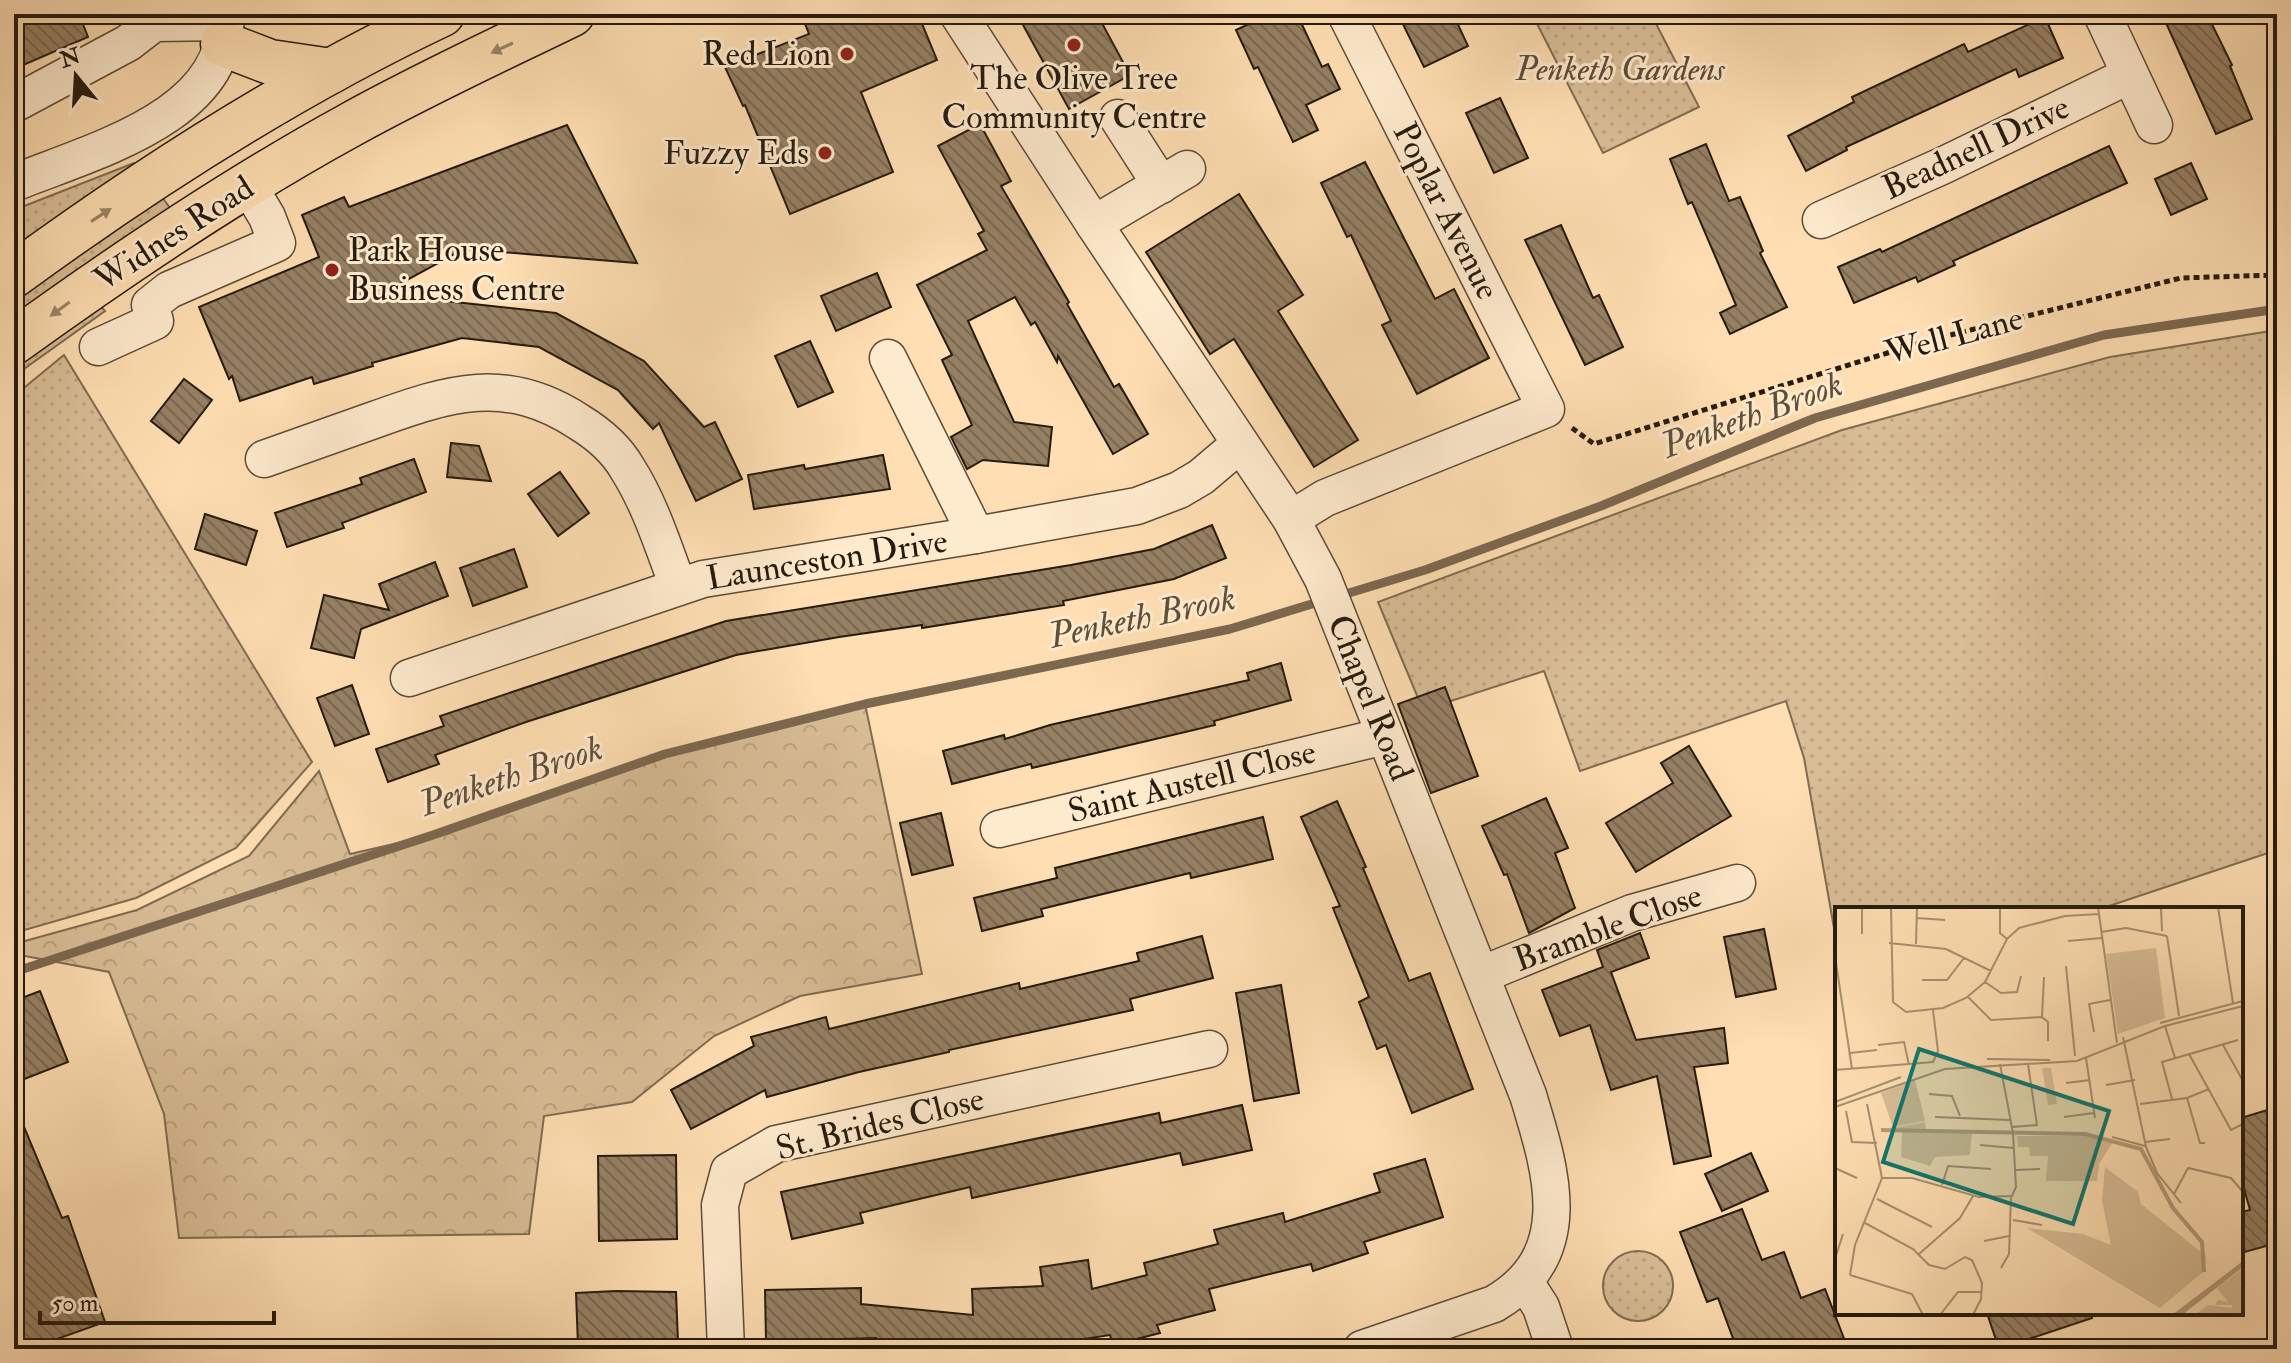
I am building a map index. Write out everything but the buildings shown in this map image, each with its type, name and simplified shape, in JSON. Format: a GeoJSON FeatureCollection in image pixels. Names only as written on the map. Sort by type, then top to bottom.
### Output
{"type":"FeatureCollection","features":[{"type":"Feature","properties":{"kind":"main road","name":"Widnes Road"},"geometry":{"type":"LineString","coordinates":[[14,275],[264,109],[442,14]]}},
{"type":"Feature","properties":{"kind":"main road","name":"Widnes Road"},"geometry":{"type":"LineString","coordinates":[[14,342],[142,253],[338,131],[572,14]]}},
{"type":"Feature","properties":{"kind":"main road"},"geometry":{"type":"LineString","coordinates":[[225,27],[270,62],[331,71]]}},
{"type":"Feature","properties":{"kind":"street","name":"Chapel Road"},"geometry":{"type":"LineString","coordinates":[[958,14],[1291,519],[1323,579],[1528,1095],[1548,1160],[1553,1198],[1549,1232],[1541,1255],[1525,1282],[1494,1304],[1362,1349]]}},
{"type":"Feature","properties":{"kind":"street","name":"Poplar Avenue"},"geometry":{"type":"LineString","coordinates":[[1346,14],[1546,409]]}},
{"type":"Feature","properties":{"kind":"street"},"geometry":{"type":"LineString","coordinates":[[2102,14],[2154,125]]}},
{"type":"Feature","properties":{"kind":"street"},"geometry":{"type":"LineString","coordinates":[[14,104],[128,43],[154,23],[184,20],[225,27],[218,60],[199,89],[177,108],[139,132],[14,183]]}},
{"type":"Feature","properties":{"kind":"street","name":"Beadnell Drive"},"geometry":{"type":"LineString","coordinates":[[1821,220],[1942,166],[2130,75]]}},
{"type":"Feature","properties":{"kind":"street"},"geometry":{"type":"LineString","coordinates":[[1094,224],[1174,177],[1118,118]]}},
{"type":"Feature","properties":{"kind":"street"},"geometry":{"type":"LineString","coordinates":[[98,347],[155,321],[150,305],[169,290],[277,243],[267,217],[248,185]]}},
{"type":"Feature","properties":{"kind":"street"},"geometry":{"type":"LineString","coordinates":[[142,253],[169,290]]}},
{"type":"Feature","properties":{"kind":"street"},"geometry":{"type":"LineString","coordinates":[[888,358],[976,535]]}},
{"type":"Feature","properties":{"kind":"street"},"geometry":{"type":"LineString","coordinates":[[264,459],[411,406],[456,394],[500,392],[526,398],[548,405],[589,429],[625,464],[651,515],[678,586]]}},
{"type":"Feature","properties":{"kind":"street"},"geometry":{"type":"LineString","coordinates":[[1291,519],[1325,498],[1546,409]]}},
{"type":"Feature","properties":{"kind":"street","name":"Launceston Drive"},"geometry":{"type":"LineString","coordinates":[[409,678],[678,586],[734,573],[1110,512],[1148,502],[1201,477],[1240,444]]}},
{"type":"Feature","properties":{"kind":"street","name":"Saint Austell Close"},"geometry":{"type":"LineString","coordinates":[[999,829],[1385,736]]}},
{"type":"Feature","properties":{"kind":"street","name":"Bramble Close"},"geometry":{"type":"LineString","coordinates":[[1481,975],[1632,913],[1737,883]]}},
{"type":"Feature","properties":{"kind":"street","name":"St. Brides Close"},"geometry":{"type":"LineString","coordinates":[[726,1349],[720,1205],[729,1171],[776,1144],[1209,1049]]}},
{"type":"Feature","properties":{"kind":"street"},"geometry":{"type":"LineString","coordinates":[[1525,1282],[1541,1307],[1555,1349]]}},
{"type":"Feature","properties":{"kind":"path","name":"Well Lane"},"geometry":{"type":"LineString","coordinates":[[1546,409],[1594,444],[1926,341],[2181,278],[2277,275]]}},
{"type":"Feature","properties":{"kind":"green space","name":"Penketh Gardens"},"geometry":{"type":"Polygon","coordinates":[[[1532,14],[1651,14],[1699,107],[1603,153],[1532,14]]]}},
{"type":"Feature","properties":{"kind":"green space"},"geometry":{"type":"Polygon","coordinates":[[[134,163],[137,168],[14,251],[14,210],[134,163]]]}},
{"type":"Feature","properties":{"kind":"green space"},"geometry":{"type":"Polygon","coordinates":[[[160,194],[172,211],[14,321],[14,294],[160,194]]]}},
{"type":"Feature","properties":{"kind":"green space"},"geometry":{"type":"Polygon","coordinates":[[[99,304],[105,311],[14,376],[14,363],[99,304]]]}},
{"type":"Feature","properties":{"kind":"green space"},"geometry":{"type":"Polygon","coordinates":[[[2277,330],[2277,850],[2106,907],[1835,907],[1835,934],[1804,758],[1786,701],[1580,771],[1544,671],[1423,710],[1378,602],[1842,430],[2110,357],[2277,330]]]}},
{"type":"Feature","properties":{"kind":"green space"},"geometry":{"type":"Polygon","coordinates":[[[64,355],[312,762],[236,848],[136,898],[14,933],[14,396],[64,355]]]}},
{"type":"Feature","properties":{"kind":"green space"},"geometry":{"type":"Polygon","coordinates":[[[865,704],[922,974],[800,996],[714,1036],[632,1102],[544,1116],[529,1234],[179,1238],[164,1114],[109,972],[14,954],[14,944],[137,910],[249,856],[319,771],[350,854],[433,835],[665,754],[865,704]]]}},
{"type":"Feature","properties":{"kind":"green space"},"geometry":{"type":"Polygon","coordinates":[[[1645,1251],[1667,1266],[1673,1286],[1671,1300],[1663,1311],[1652,1319],[1631,1321],[1613,1311],[1605,1300],[1603,1279],[1613,1261],[1624,1253],[1645,1251]]]}},
{"type":"Feature","properties":{"kind":"waterway","name":"Penketh Brook"},"geometry":{"type":"LineString","coordinates":[[1339,596],[1425,570],[1601,506],[1815,418],[2104,335],[2277,309]]}},
{"type":"Feature","properties":{"kind":"waterway","name":"Penketh Brook"},"geometry":{"type":"LineString","coordinates":[[14,972],[433,835],[665,754],[865,704],[1230,629],[1325,600]]}},
{"type":"Feature","properties":{"kind":"place","name":"The Olive Tree Community Centre"},"geometry":{"type":"Point","coordinates":[1074,45]}},
{"type":"Feature","properties":{"kind":"place","name":"Red Lion"},"geometry":{"type":"Point","coordinates":[847,54]}},
{"type":"Feature","properties":{"kind":"place","name":"Fuzzy Eds"},"geometry":{"type":"Point","coordinates":[825,153]}},
{"type":"Feature","properties":{"kind":"place","name":"Park House Business Centre"},"geometry":{"type":"Point","coordinates":[332,270]}}]}
